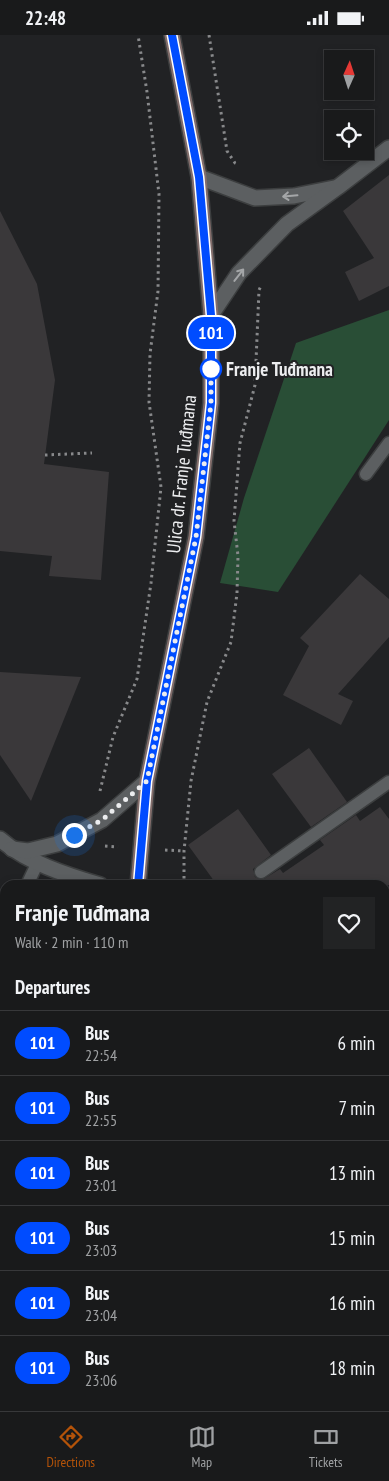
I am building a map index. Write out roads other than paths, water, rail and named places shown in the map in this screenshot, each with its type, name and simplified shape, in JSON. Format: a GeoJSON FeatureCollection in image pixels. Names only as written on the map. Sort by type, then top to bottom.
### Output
{"type":"FeatureCollection","features":[{"type":"Feature","properties":{"kind":"main road","name":"Ulica dr. Franje Tuđmana"},"geometry":{"type":"LineString","coordinates":[[138,880],[147,781],[196,537],[211,403],[211,315],[199,177],[172,35]]}},
{"type":"Feature","properties":{"kind":"street"},"geometry":{"type":"LineString","coordinates":[[211,315],[240,273],[287,224],[389,148]]}},
{"type":"Feature","properties":{"kind":"street"},"geometry":{"type":"LineString","coordinates":[[199,177],[255,198],[294,196],[338,187]]}},
{"type":"Feature","properties":{"kind":"street"},"geometry":{"type":"LineString","coordinates":[[12,849],[28,851],[57,844],[102,820],[147,781]]}},
{"type":"Feature","properties":{"kind":"street"},"geometry":{"type":"LineString","coordinates":[[0,839],[12,849],[38,862],[65,875],[82,880]]}},
{"type":"Feature","properties":{"kind":"lane"},"geometry":{"type":"LineString","coordinates":[[366,474],[389,443]]}},
{"type":"Feature","properties":{"kind":"lane"},"geometry":{"type":"LineString","coordinates":[[261,872],[389,782]]}},
{"type":"Feature","properties":{"kind":"lane"},"geometry":{"type":"LineString","coordinates":[[29,880],[38,862]]}},
{"type":"Feature","properties":{"kind":"place","name":"Franje Tuđmana"},"geometry":{"type":"Point","coordinates":[211,369]}}]}
